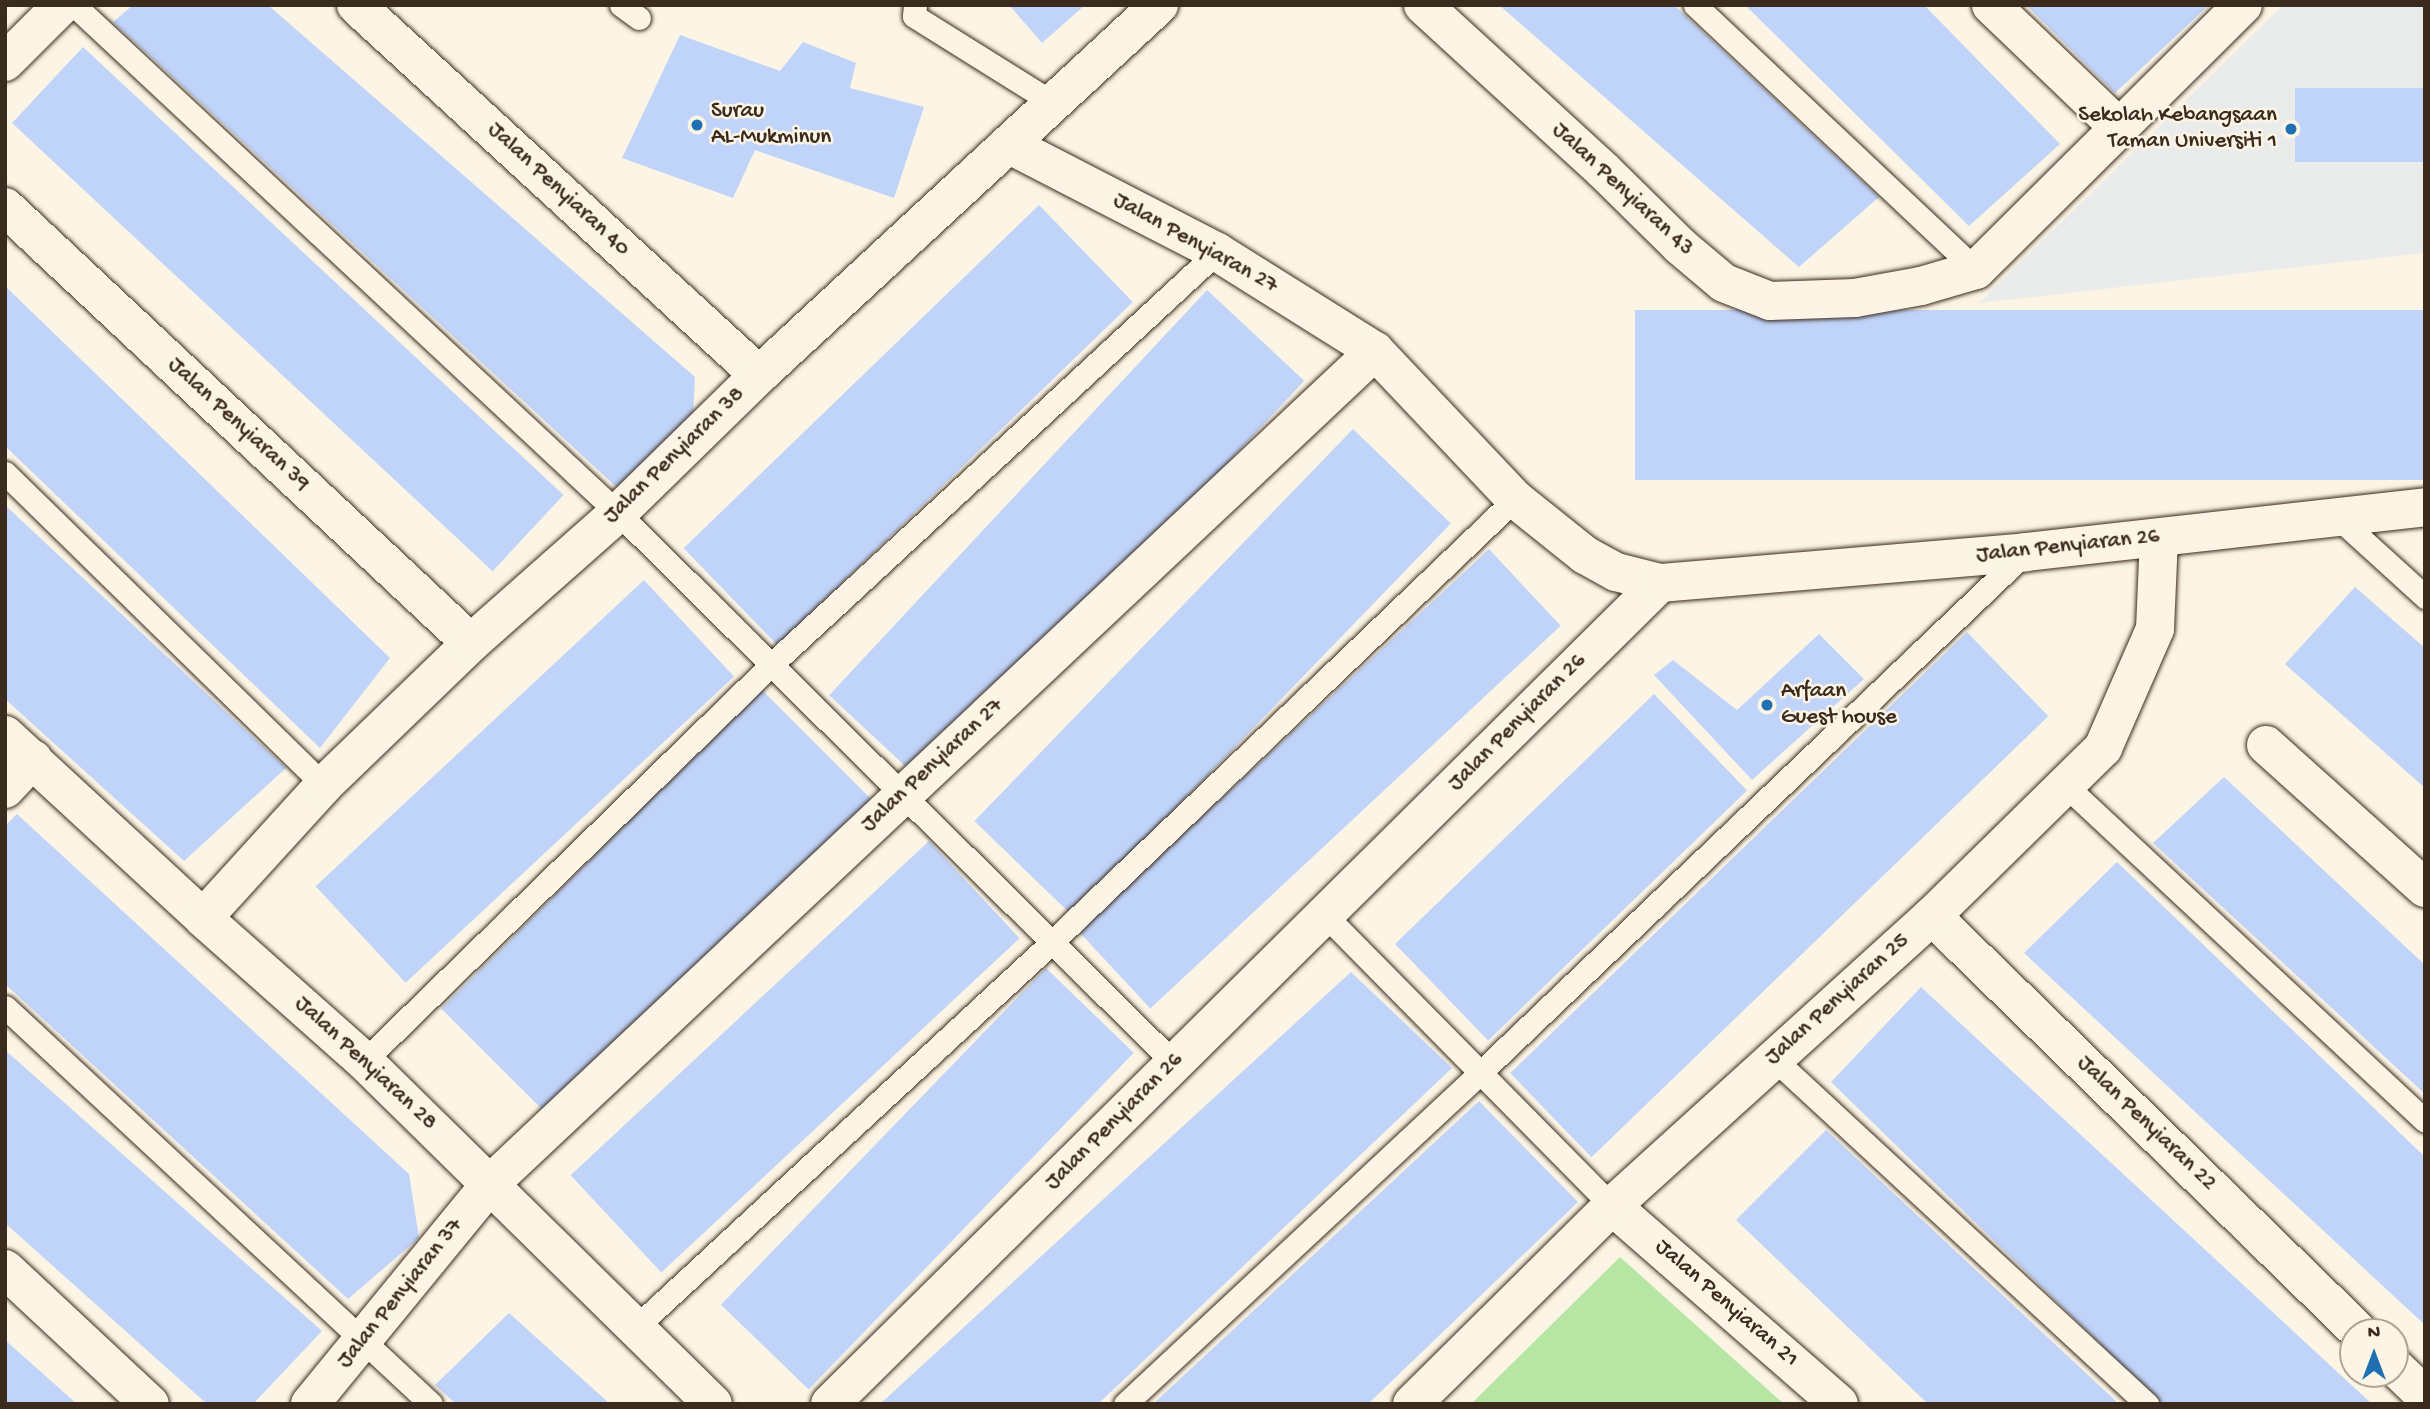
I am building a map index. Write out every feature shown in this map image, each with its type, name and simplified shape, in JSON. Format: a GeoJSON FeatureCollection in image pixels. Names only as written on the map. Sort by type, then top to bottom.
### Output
{"type":"FeatureCollection","features":[{"type":"Feature","properties":{"kind":"street"},"geometry":{"type":"LineString","coordinates":[[5,62],[62,5]]}},
{"type":"Feature","properties":{"kind":"street","name":"Jalan Penyiaran 40"},"geometry":{"type":"LineString","coordinates":[[356,5],[759,375]]}},
{"type":"Feature","properties":{"kind":"street","name":"Jalan Penyiaran 38"},"geometry":{"type":"LineString","coordinates":[[203,918],[324,785],[471,643],[618,513],[759,375],[1159,5]]}},
{"type":"Feature","properties":{"kind":"street","name":"Jalan Penyiaran 43"},"geometry":{"type":"LineString","coordinates":[[1423,5],[1603,170],[1680,246],[1724,283],[1770,301],[1855,298],[1921,286],[1976,270]]}},
{"type":"Feature","properties":{"kind":"street"},"geometry":{"type":"LineString","coordinates":[[1991,5],[2118,127]]}},
{"type":"Feature","properties":{"kind":"street"},"geometry":{"type":"LineString","coordinates":[[1976,270],[2243,5]]}},
{"type":"Feature","properties":{"kind":"street","name":"Jalan Penyiaran 27"},"geometry":{"type":"LineString","coordinates":[[1010,145],[1217,252],[1375,351],[1515,499],[1585,555],[1616,572],[1660,583]]}},
{"type":"Feature","properties":{"kind":"street","name":"Jalan Penyiaran 39"},"geometry":{"type":"LineString","coordinates":[[5,207],[471,643]]}},
{"type":"Feature","properties":{"kind":"street","name":"Jalan Penyiaran 27"},"geometry":{"type":"LineString","coordinates":[[491,1183],[1375,351]]}},
{"type":"Feature","properties":{"kind":"street","name":"Jalan Penyiaran 26"},"geometry":{"type":"LineString","coordinates":[[830,1404],[1660,583],[2026,552],[2335,515],[2425,507]]}},
{"type":"Feature","properties":{"kind":"street","name":"Jalan Penyiaran 25"},"geometry":{"type":"LineString","coordinates":[[1412,1404],[1612,1206],[1932,916],[2103,748],[2155,629],[2159,538]]}},
{"type":"Feature","properties":{"kind":"street"},"geometry":{"type":"LineString","coordinates":[[2266,745],[2425,888]]}},
{"type":"Feature","properties":{"kind":"street"},"geometry":{"type":"LineString","coordinates":[[5,789],[19,747]]}},
{"type":"Feature","properties":{"kind":"street","name":"Jalan Penyiaran 28"},"geometry":{"type":"LineString","coordinates":[[19,747],[203,918],[364,1061],[713,1404]]}},
{"type":"Feature","properties":{"kind":"street","name":"Jalan Penyiaran 22"},"geometry":{"type":"LineString","coordinates":[[1932,916],[2345,1318]]}},
{"type":"Feature","properties":{"kind":"street","name":"Jalan Penyiaran 37"},"geometry":{"type":"LineString","coordinates":[[310,1404],[364,1342],[491,1183]]}},
{"type":"Feature","properties":{"kind":"street","name":"Jalan Penyiaran 21"},"geometry":{"type":"LineString","coordinates":[[1612,1206],[1839,1404]]}},
{"type":"Feature","properties":{"kind":"street"},"geometry":{"type":"LineString","coordinates":[[5,1269],[150,1404]]}},
{"type":"Feature","properties":{"kind":"street"},"geometry":{"type":"LineString","coordinates":[[2409,1381],[2425,1396]]}},
{"type":"Feature","properties":{"kind":"lane"},"geometry":{"type":"LineString","coordinates":[[74,5],[618,513],[1174,1063]]}},
{"type":"Feature","properties":{"kind":"lane"},"geometry":{"type":"LineString","coordinates":[[915,5],[915,16],[1055,104]]}},
{"type":"Feature","properties":{"kind":"lane"},"geometry":{"type":"LineString","coordinates":[[1695,5],[1976,270]]}},
{"type":"Feature","properties":{"kind":"lane"},"geometry":{"type":"LineString","coordinates":[[364,1061],[772,664],[1217,252]]}},
{"type":"Feature","properties":{"kind":"lane"},"geometry":{"type":"LineString","coordinates":[[5,473],[324,785]]}},
{"type":"Feature","properties":{"kind":"lane"},"geometry":{"type":"LineString","coordinates":[[635,1328],[1051,943],[1515,499]]}},
{"type":"Feature","properties":{"kind":"lane"},"geometry":{"type":"LineString","coordinates":[[2335,515],[2425,597]]}},
{"type":"Feature","properties":{"kind":"lane"},"geometry":{"type":"LineString","coordinates":[[1125,1404],[1481,1072],[2026,552]]}},
{"type":"Feature","properties":{"kind":"lane"},"geometry":{"type":"LineString","coordinates":[[2065,785],[2425,1121]]}},
{"type":"Feature","properties":{"kind":"lane"},"geometry":{"type":"LineString","coordinates":[[1325,915],[1612,1206]]}},
{"type":"Feature","properties":{"kind":"lane"},"geometry":{"type":"LineString","coordinates":[[5,1007],[431,1404]]}},
{"type":"Feature","properties":{"kind":"lane"},"geometry":{"type":"LineString","coordinates":[[1773,1058],[2147,1404]]}},
{"type":"Feature","properties":{"kind":"shaded area","name":"Sekolah Kebangsaan Taman Universiti 1"},"geometry":{"type":"Polygon","coordinates":[[[2283,5],[2425,5],[2425,253],[1979,303],[2283,5]]]}},
{"type":"Feature","properties":{"kind":"green space"},"geometry":{"type":"Polygon","coordinates":[[[1620,1257],[1784,1404],[1471,1404],[1620,1257]]]}},
{"type":"Feature","properties":{"kind":"building"},"geometry":{"type":"Polygon","coordinates":[[[133,5],[268,5],[695,377],[692,432],[624,494],[113,22],[133,5]]]}},
{"type":"Feature","properties":{"kind":"building"},"geometry":{"type":"Polygon","coordinates":[[[1009,5],[1085,5],[1042,43],[1009,5]]]}},
{"type":"Feature","properties":{"kind":"building"},"geometry":{"type":"Polygon","coordinates":[[[1499,5],[1674,5],[1879,197],[1799,267],[1499,5]]]}},
{"type":"Feature","properties":{"kind":"building"},"geometry":{"type":"Polygon","coordinates":[[[1745,5],[1924,5],[2060,144],[1969,226],[1745,5]]]}},
{"type":"Feature","properties":{"kind":"building"},"geometry":{"type":"Polygon","coordinates":[[[2026,5],[2209,5],[2115,93],[2026,5]]]}},
{"type":"Feature","properties":{"kind":"building","name":"Surau AL-Mukminun"},"geometry":{"type":"Polygon","coordinates":[[[680,35],[780,71],[803,42],[856,63],[850,88],[924,107],[894,198],[755,150],[733,198],[622,158],[680,35]]]}},
{"type":"Feature","properties":{"kind":"building"},"geometry":{"type":"Polygon","coordinates":[[[83,47],[563,495],[493,571],[12,123],[83,47]]]}},
{"type":"Feature","properties":{"kind":"building"},"geometry":{"type":"Polygon","coordinates":[[[2295,88],[2425,88],[2425,162],[2295,162],[2295,88]]]}},
{"type":"Feature","properties":{"kind":"building"},"geometry":{"type":"Polygon","coordinates":[[[1039,205],[1133,302],[777,645],[684,548],[1039,205]]]}},
{"type":"Feature","properties":{"kind":"building"},"geometry":{"type":"Polygon","coordinates":[[[5,286],[390,658],[320,748],[5,446],[5,286]]]}},
{"type":"Feature","properties":{"kind":"building"},"geometry":{"type":"Polygon","coordinates":[[[1207,290],[1304,381],[926,786],[829,695],[1207,290]]]}},
{"type":"Feature","properties":{"kind":"building"},"geometry":{"type":"Polygon","coordinates":[[[1635,310],[2425,310],[2425,480],[1635,480],[1635,310]]]}},
{"type":"Feature","properties":{"kind":"building"},"geometry":{"type":"Polygon","coordinates":[[[1353,429],[1451,523],[1072,916],[974,821],[1353,429]]]}},
{"type":"Feature","properties":{"kind":"building"},"geometry":{"type":"Polygon","coordinates":[[[5,505],[286,768],[184,861],[5,699],[5,505]]]}},
{"type":"Feature","properties":{"kind":"building"},"geometry":{"type":"Polygon","coordinates":[[[1489,549],[1561,626],[1150,1008],[1079,932],[1489,549]]]}},
{"type":"Feature","properties":{"kind":"building"},"geometry":{"type":"Polygon","coordinates":[[[644,580],[734,677],[406,983],[316,886],[644,580]]]}},
{"type":"Feature","properties":{"kind":"building"},"geometry":{"type":"Polygon","coordinates":[[[2355,587],[2425,648],[2425,788],[2285,664],[2355,587]]]}},
{"type":"Feature","properties":{"kind":"building"},"geometry":{"type":"Polygon","coordinates":[[[1967,632],[2048,716],[1591,1157],[1510,1073],[1967,632]]]}},
{"type":"Feature","properties":{"kind":"building","name":"Arfaan Guest house"},"geometry":{"type":"Polygon","coordinates":[[[1819,634],[1864,679],[1752,780],[1654,675],[1673,660],[1737,710],[1819,634]]]}},
{"type":"Feature","properties":{"kind":"building"},"geometry":{"type":"Polygon","coordinates":[[[761,689],[873,801],[553,1120],[441,1009],[761,689]]]}},
{"type":"Feature","properties":{"kind":"building"},"geometry":{"type":"Polygon","coordinates":[[[1654,694],[1747,790],[1488,1040],[1395,944],[1654,694]]]}},
{"type":"Feature","properties":{"kind":"building"},"geometry":{"type":"Polygon","coordinates":[[[2224,777],[2425,965],[2425,1094],[2153,843],[2224,777]]]}},
{"type":"Feature","properties":{"kind":"building"},"geometry":{"type":"Polygon","coordinates":[[[17,814],[409,1174],[419,1238],[348,1299],[5,984],[5,826],[17,814]]]}},
{"type":"Feature","properties":{"kind":"building"},"geometry":{"type":"Polygon","coordinates":[[[929,841],[1020,938],[661,1272],[571,1175],[929,841]]]}},
{"type":"Feature","properties":{"kind":"building"},"geometry":{"type":"Polygon","coordinates":[[[2117,862],[2425,1157],[2425,1325],[2024,953],[2117,862]]]}},
{"type":"Feature","properties":{"kind":"building"},"geometry":{"type":"Polygon","coordinates":[[[1046,968],[1134,1053],[809,1389],[721,1305],[1046,968]]]}},
{"type":"Feature","properties":{"kind":"building"},"geometry":{"type":"Polygon","coordinates":[[[1351,972],[1452,1068],[1098,1404],[880,1404],[1351,972]]]}},
{"type":"Feature","properties":{"kind":"building"},"geometry":{"type":"Polygon","coordinates":[[[1921,987],[2339,1373],[2339,1388],[2355,1388],[2372,1404],[2162,1404],[1831,1082],[1921,987]]]}},
{"type":"Feature","properties":{"kind":"building"},"geometry":{"type":"Polygon","coordinates":[[[5,1050],[322,1331],[253,1404],[207,1404],[5,1223],[5,1050]]]}},
{"type":"Feature","properties":{"kind":"building"},"geometry":{"type":"Polygon","coordinates":[[[1479,1101],[1578,1202],[1368,1404],[1153,1404],[1479,1101]]]}},
{"type":"Feature","properties":{"kind":"building"},"geometry":{"type":"Polygon","coordinates":[[[1826,1130],[2119,1404],[1928,1404],[1736,1220],[1826,1130]]]}},
{"type":"Feature","properties":{"kind":"building"},"geometry":{"type":"Polygon","coordinates":[[[509,1313],[610,1404],[456,1404],[435,1385],[509,1313]]]}},
{"type":"Feature","properties":{"kind":"building"},"geometry":{"type":"Polygon","coordinates":[[[5,1340],[77,1404],[5,1404],[5,1340]]]}},
{"type":"Feature","properties":{"kind":"place","name":"Surau AL-Mukminun"},"geometry":{"type":"Point","coordinates":[697,125]}},
{"type":"Feature","properties":{"kind":"place","name":"Sekolah Kebangsaan Taman Universiti 1"},"geometry":{"type":"Point","coordinates":[2291,129]}},
{"type":"Feature","properties":{"kind":"place","name":"Arfaan Guest house"},"geometry":{"type":"Point","coordinates":[1767,705]}}]}
